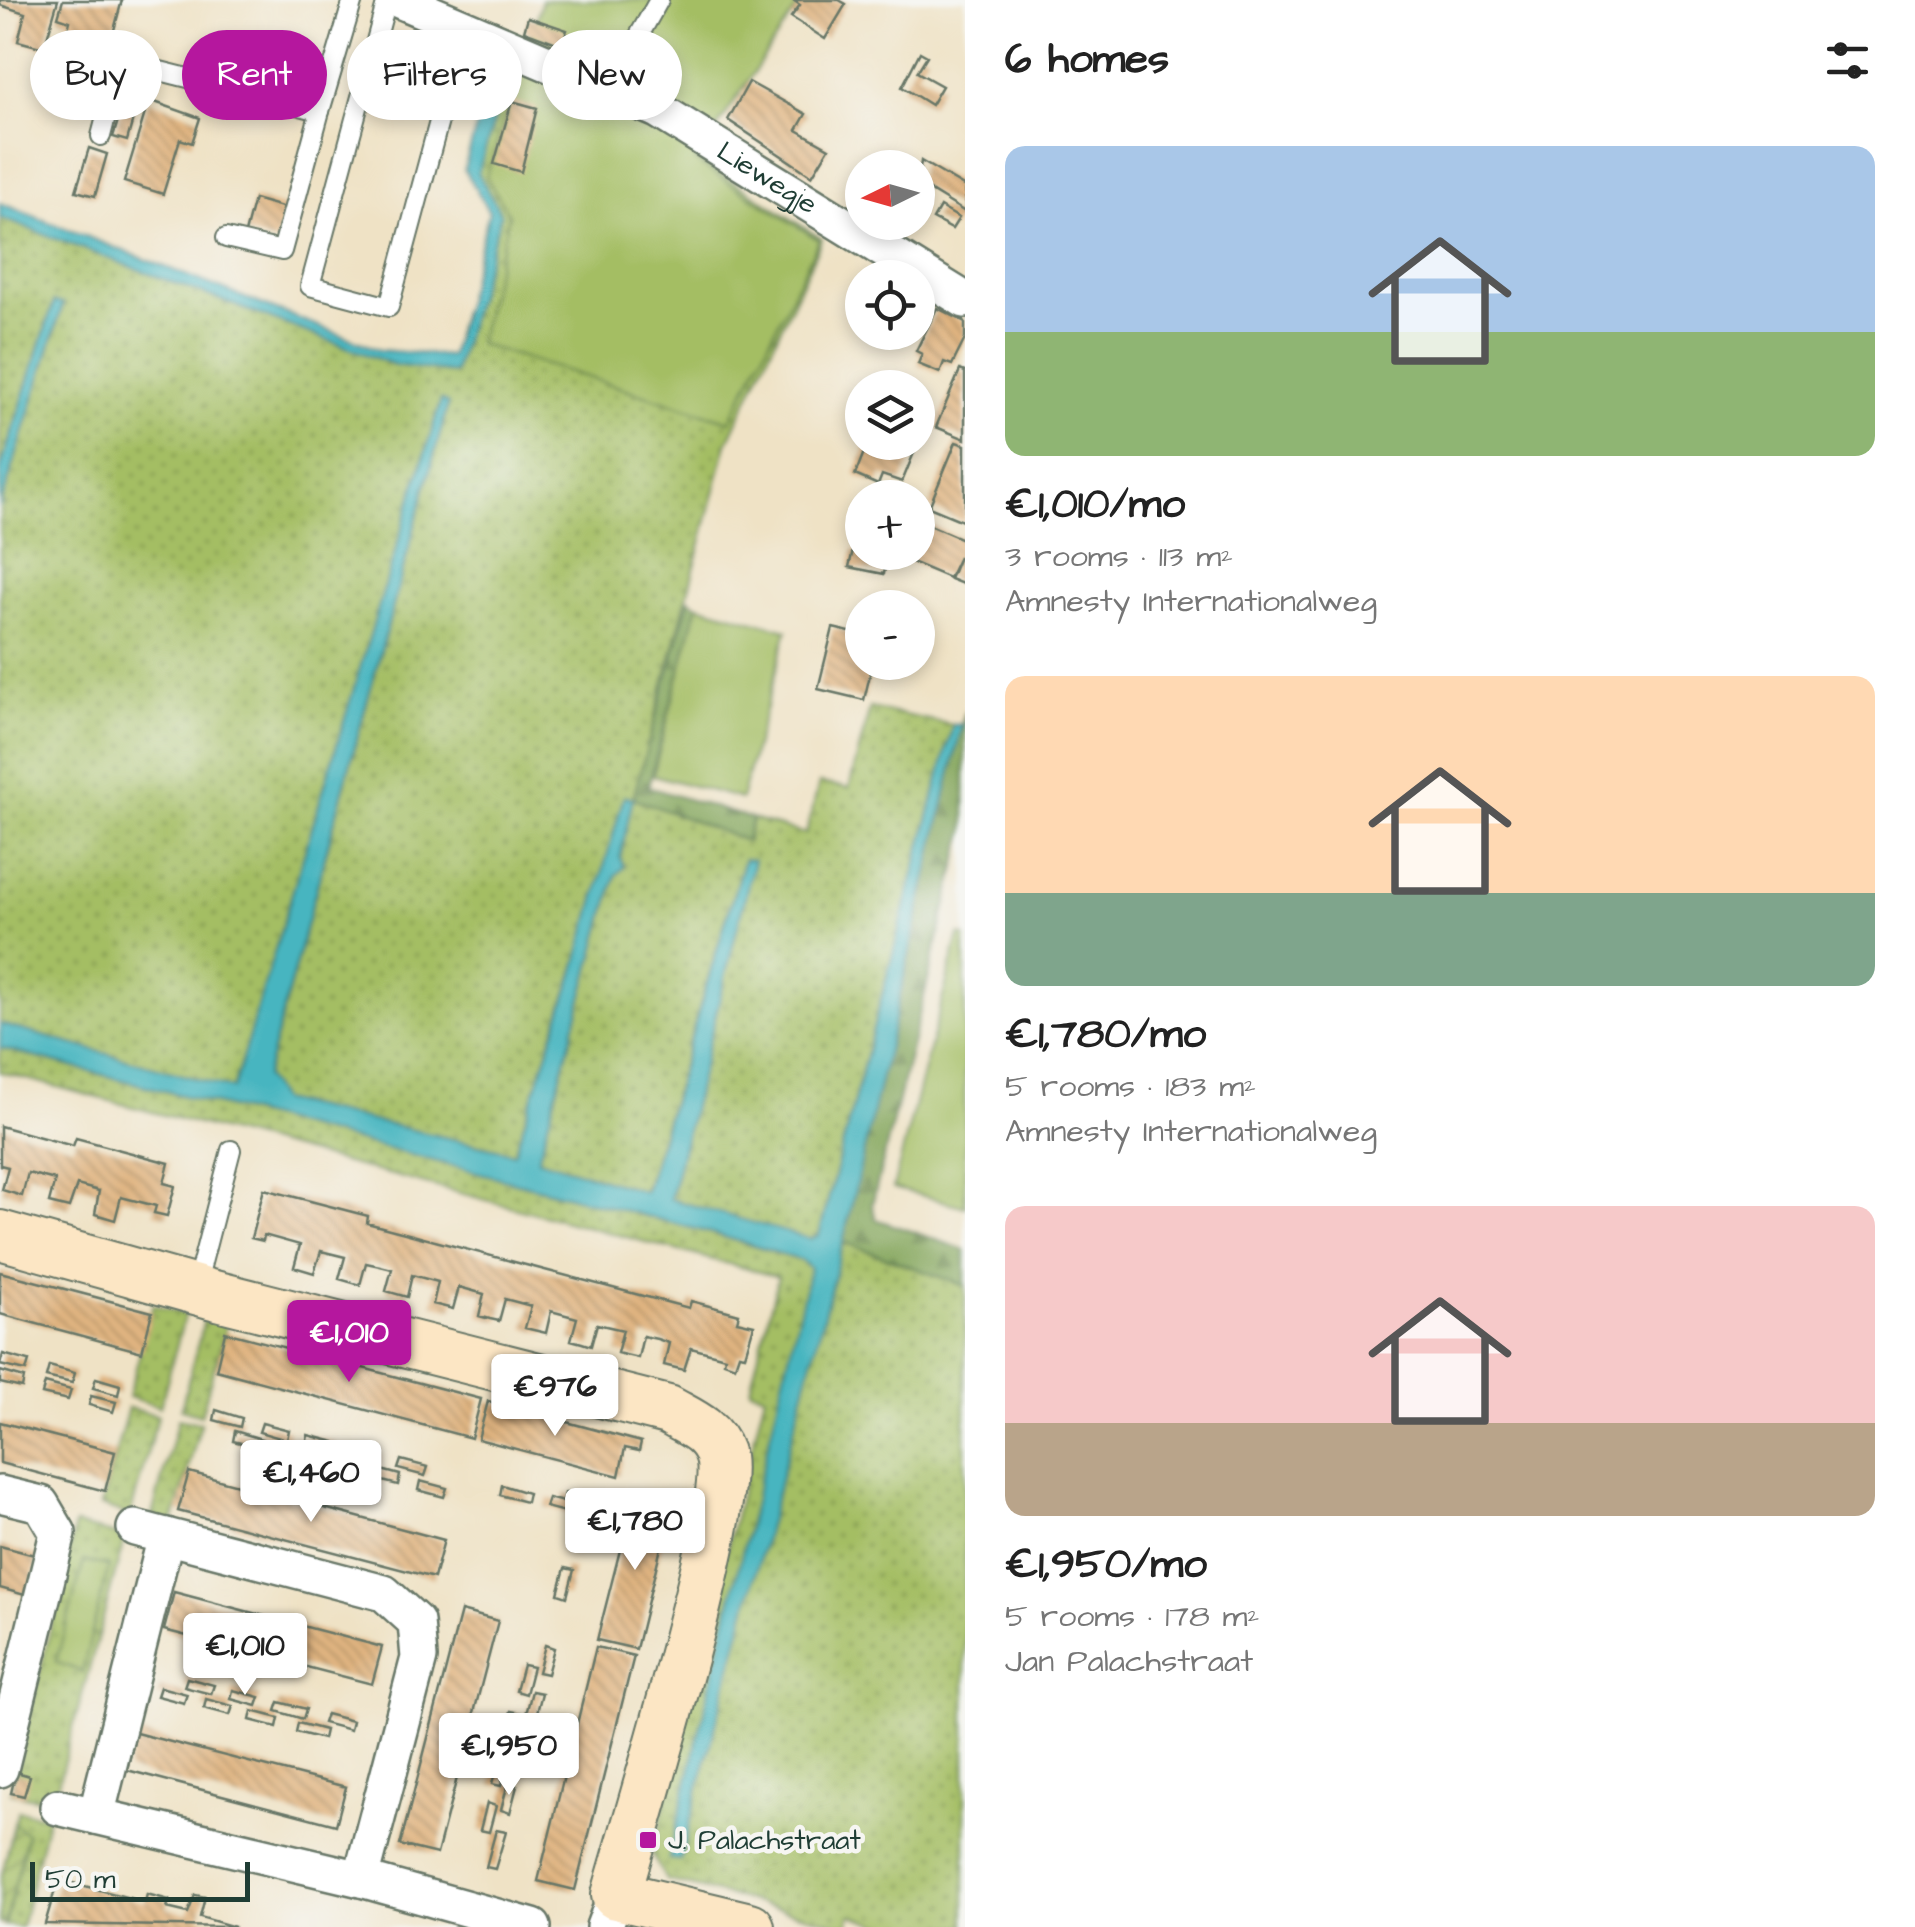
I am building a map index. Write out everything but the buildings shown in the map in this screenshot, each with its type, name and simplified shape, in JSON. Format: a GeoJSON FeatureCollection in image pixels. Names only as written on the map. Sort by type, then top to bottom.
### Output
{"type":"FeatureCollection","features":[{"type":"Feature","properties":{"kind":"street","name":"Liewegje"},"geometry":{"type":"LineString","coordinates":[[398,0],[542,59]]}},
{"type":"Feature","properties":{"kind":"street","name":"Liewegje"},"geometry":{"type":"LineString","coordinates":[[674,120],[965,300]]}},
{"type":"Feature","properties":{"kind":"street"},"geometry":{"type":"LineString","coordinates":[[0,1236],[195,1290],[668,1410],[709,1434],[721,1457],[713,1536],[610,1911],[750,1927]]}},
{"type":"Feature","properties":{"kind":"street"},"geometry":{"type":"LineString","coordinates":[[0,1494],[41,1504],[58,1533],[0,1769]]}},
{"type":"Feature","properties":{"kind":"street"},"geometry":{"type":"LineString","coordinates":[[96,1816],[150,1532],[384,1593],[416,1622],[419,1658],[361,1878]]}},
{"type":"Feature","properties":{"kind":"street"},"geometry":{"type":"LineString","coordinates":[[58,1807],[361,1878],[533,1927]]}},
{"type":"Feature","properties":{"kind":"lane"},"geometry":{"type":"LineString","coordinates":[[327,87],[353,0]]}},
{"type":"Feature","properties":{"kind":"lane"},"geometry":{"type":"LineString","coordinates":[[379,30],[387,0]]}},
{"type":"Feature","properties":{"kind":"lane"},"geometry":{"type":"LineString","coordinates":[[643,30],[660,0]]}},
{"type":"Feature","properties":{"kind":"lane"},"geometry":{"type":"LineString","coordinates":[[101,136],[116,80],[132,64],[182,76]]}},
{"type":"Feature","properties":{"kind":"lane"},"geometry":{"type":"LineString","coordinates":[[366,78],[446,100],[389,307],[310,286],[366,78]]}},
{"type":"Feature","properties":{"kind":"lane"},"geometry":{"type":"LineString","coordinates":[[226,238],[282,251],[318,120]]}},
{"type":"Feature","properties":{"kind":"lane"},"geometry":{"type":"LineString","coordinates":[[195,1290],[231,1150]]}},
{"type":"Feature","properties":{"kind":"green space"},"geometry":{"type":"Polygon","coordinates":[[[542,0],[802,0],[695,161],[819,240],[730,421],[478,344],[509,215],[486,177],[504,120],[522,120],[522,63],[542,0]]]}},
{"type":"Feature","properties":{"kind":"green space"},"geometry":{"type":"Polygon","coordinates":[[[522,78],[542,85],[542,120],[630,120],[703,161],[822,239],[727,444],[634,798],[747,841],[752,819],[806,834],[819,783],[849,788],[870,708],[953,725],[819,1235],[810,1240],[670,1200],[753,860],[744,859],[644,1192],[538,1159],[616,874],[624,867],[620,858],[632,798],[514,1153],[280,1100],[265,1078],[448,404],[441,401],[233,1090],[0,1024],[0,508],[63,305],[54,302],[0,470],[0,218],[395,365],[454,373],[501,215],[477,173],[494,120],[522,120],[522,78]]]}},
{"type":"Feature","properties":{"kind":"green space"},"geometry":{"type":"Polygon","coordinates":[[[689,599],[698,605],[648,787],[752,819],[746,841],[633,798],[689,599]]]}},
{"type":"Feature","properties":{"kind":"green space"},"geometry":{"type":"Polygon","coordinates":[[[698,605],[787,630],[741,799],[653,775],[698,605]]]}},
{"type":"Feature","properties":{"kind":"green space"},"geometry":{"type":"Polygon","coordinates":[[[965,711],[965,831],[872,1205],[876,1219],[965,1250],[965,1286],[843,1242],[965,711]]]}},
{"type":"Feature","properties":{"kind":"green space"},"geometry":{"type":"Polygon","coordinates":[[[959,935],[965,936],[965,1207],[893,1188],[959,935]]]}},
{"type":"Feature","properties":{"kind":"green space"},"geometry":{"type":"Polygon","coordinates":[[[0,1048],[711,1233],[801,1261],[811,1268],[670,1859],[680,1859],[843,1242],[965,1286],[965,1927],[888,1927],[851,1915],[848,1926],[666,1880],[652,1855],[765,1394],[750,1389],[778,1277],[0,1072],[0,1048]]]}},
{"type":"Feature","properties":{"kind":"green space"},"geometry":{"type":"Polygon","coordinates":[[[153,1305],[185,1314],[160,1407],[128,1397],[153,1305]]]}},
{"type":"Feature","properties":{"kind":"green space"},"geometry":{"type":"Polygon","coordinates":[[[205,1316],[227,1322],[201,1415],[181,1409],[205,1316]]]}},
{"type":"Feature","properties":{"kind":"green space"},"geometry":{"type":"Polygon","coordinates":[[[128,1408],[158,1415],[130,1516],[101,1506],[128,1408]]]}},
{"type":"Feature","properties":{"kind":"green space"},"geometry":{"type":"Polygon","coordinates":[[[178,1419],[201,1423],[174,1519],[164,1525],[150,1523],[178,1419]]]}},
{"type":"Feature","properties":{"kind":"green space"},"geometry":{"type":"Polygon","coordinates":[[[75,1525],[125,1537],[53,1802],[11,1793],[75,1525]]]}},
{"type":"Feature","properties":{"kind":"green space"},"geometry":{"type":"Polygon","coordinates":[[[84,1561],[109,1566],[82,1672],[56,1662],[84,1561]]]}},
{"type":"Feature","properties":{"kind":"green space"},"geometry":{"type":"Polygon","coordinates":[[[18,1811],[48,1816],[21,1927],[5,1925],[27,1835],[14,1824],[18,1811]]]}},
{"type":"Feature","properties":{"kind":"green space"},"geometry":{"type":"Polygon","coordinates":[[[14,1824],[27,1834],[5,1925],[0,1923],[0,1883],[14,1824]]]}},
{"type":"Feature","properties":{"kind":"water"},"geometry":{"type":"Polygon","coordinates":[[[478,120],[494,120],[478,173],[501,214],[454,373],[395,365],[0,218],[0,203],[380,350],[450,356],[489,212],[464,169],[478,120]]]}},
{"type":"Feature","properties":{"kind":"water"},"geometry":{"type":"Polygon","coordinates":[[[54,302],[63,304],[0,508],[0,470],[54,302]]]}},
{"type":"Feature","properties":{"kind":"water"},"geometry":{"type":"Polygon","coordinates":[[[441,400],[448,404],[265,1077],[280,1100],[514,1153],[573,977],[624,796],[633,798],[620,858],[624,867],[616,875],[538,1159],[645,1192],[744,859],[754,860],[670,1199],[810,1239],[819,1235],[953,725],[962,724],[843,1242],[680,1860],[669,1859],[810,1268],[801,1260],[711,1233],[0,1048],[0,1024],[233,1089],[441,400]]]}},
{"type":"Feature","properties":{"kind":"place","name":"J. Palachstraat"},"geometry":{"type":"Point","coordinates":[648,1840]}}]}
